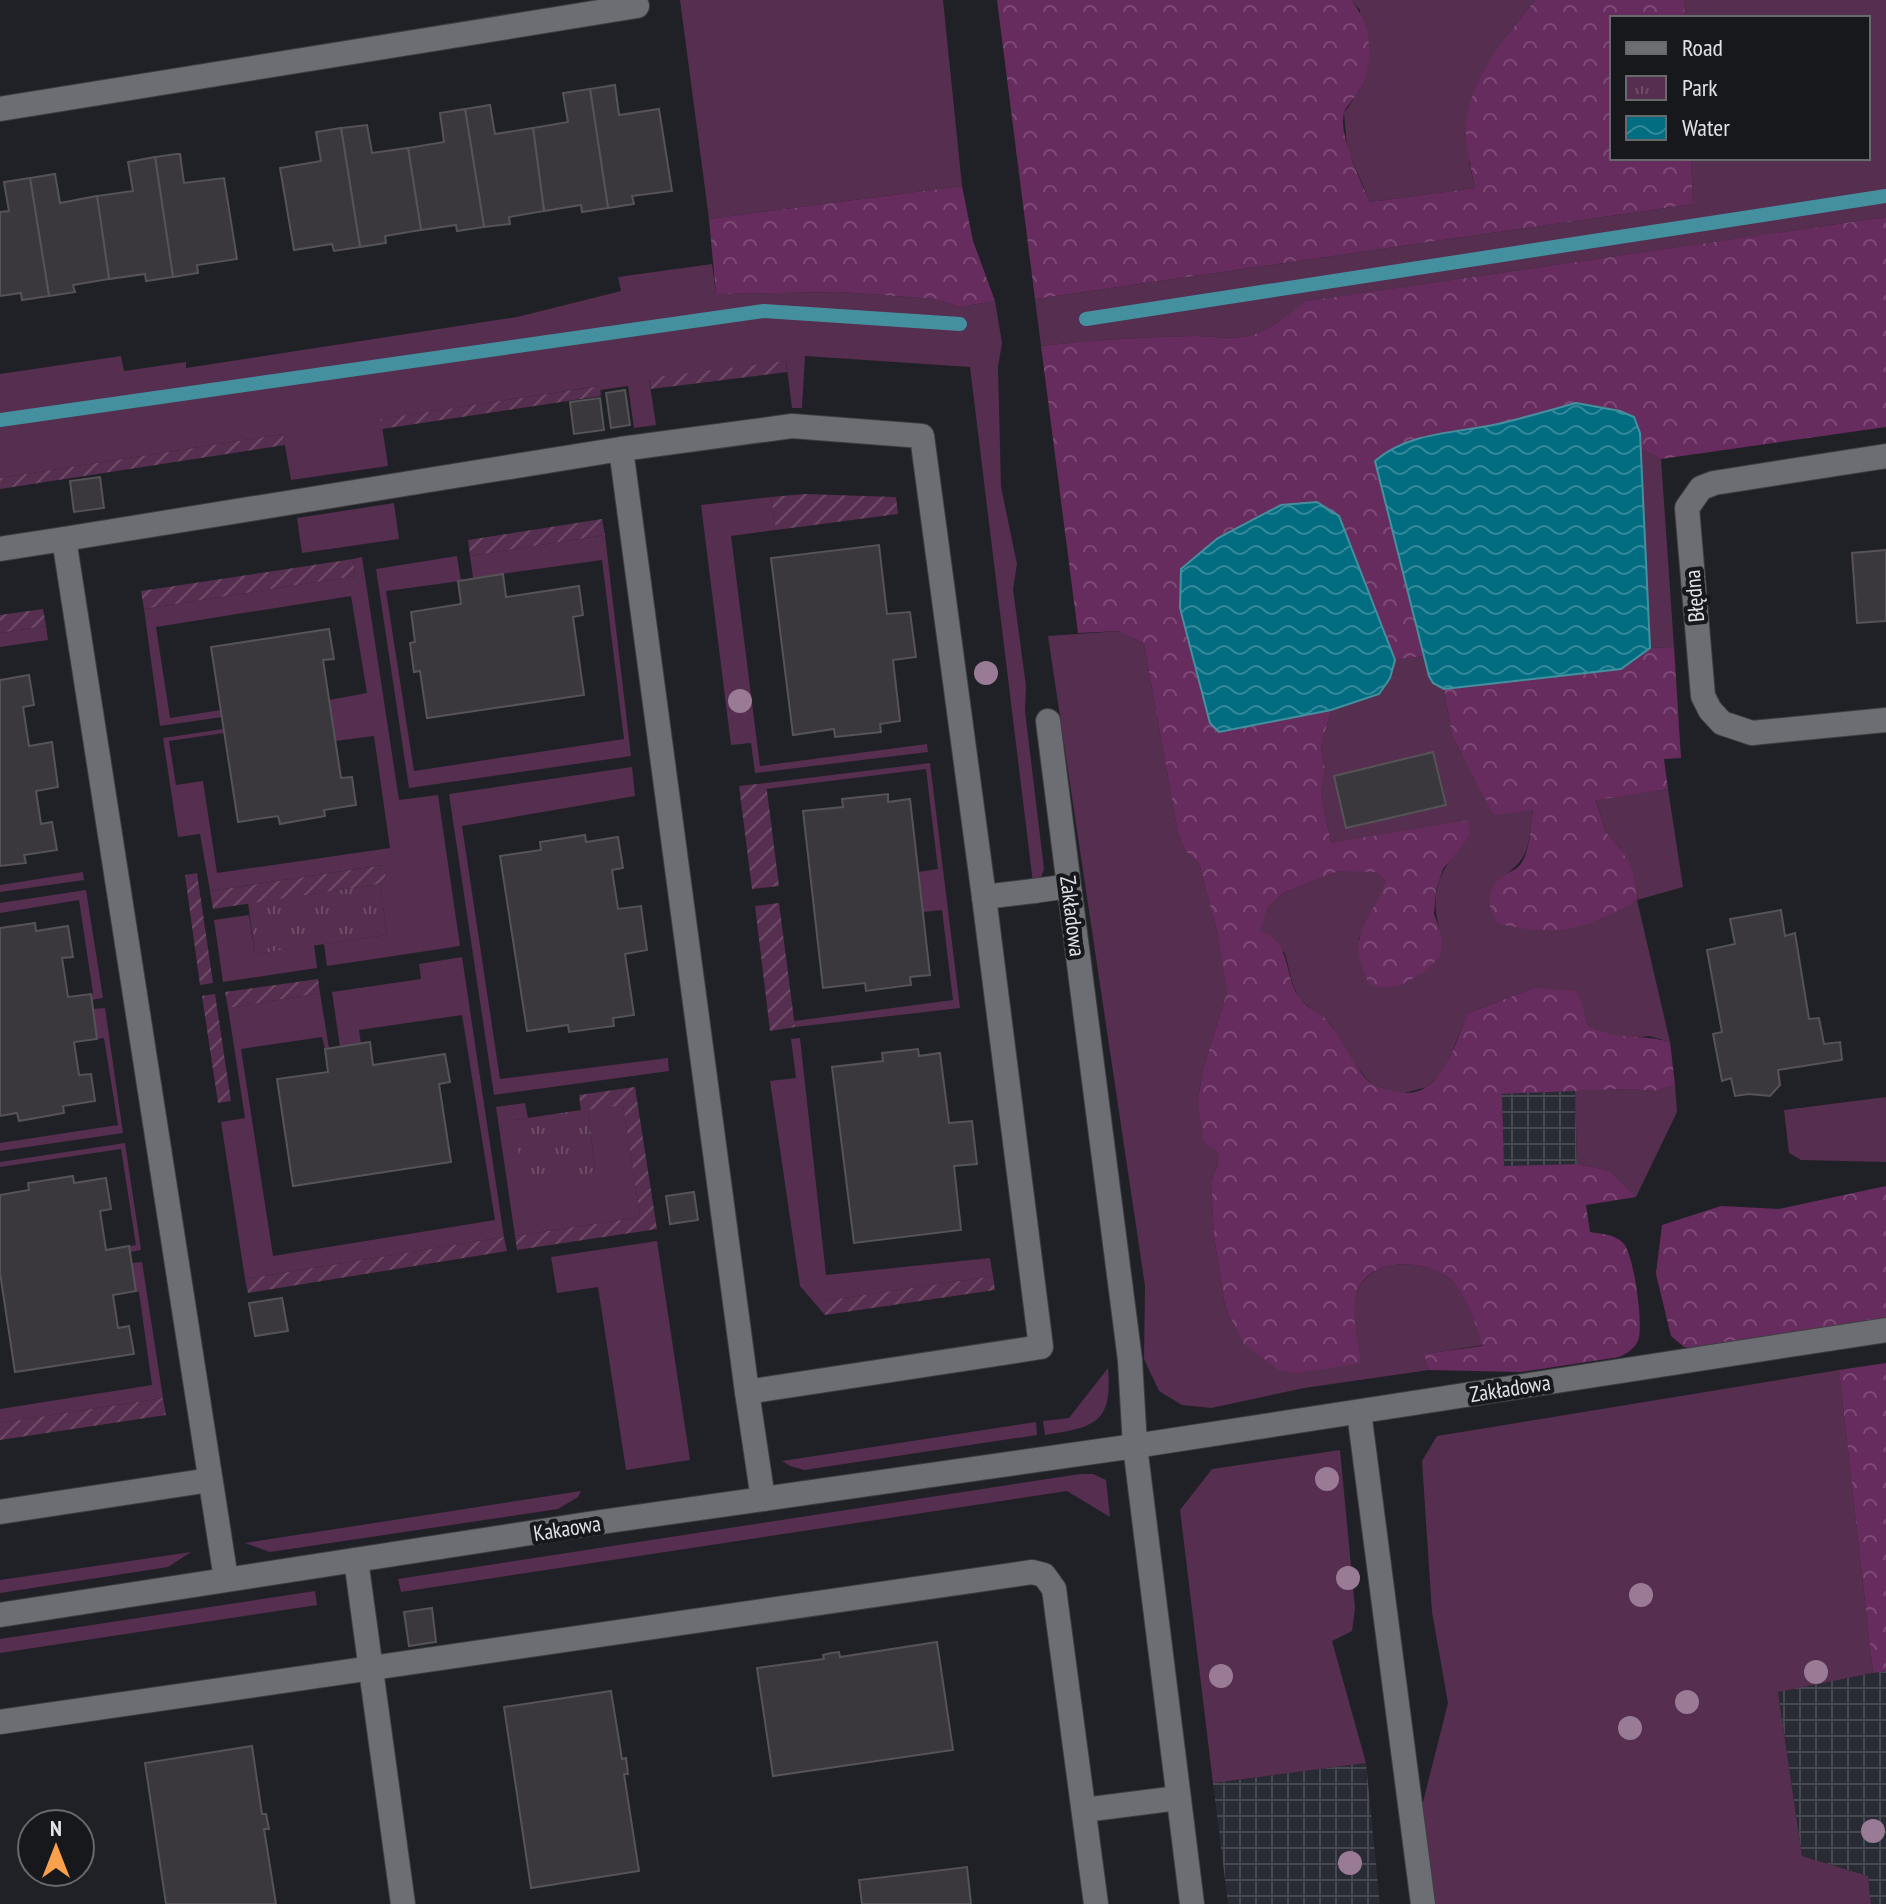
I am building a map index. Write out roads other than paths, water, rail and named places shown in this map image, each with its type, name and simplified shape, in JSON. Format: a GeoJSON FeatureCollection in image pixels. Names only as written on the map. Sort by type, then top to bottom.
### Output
{"type":"FeatureCollection","features":[{"type":"Feature","properties":{"kind":"street"},"geometry":{"type":"LineString","coordinates":[[0,109],[637,6]]}},
{"type":"Feature","properties":{"kind":"street"},"geometry":{"type":"LineString","coordinates":[[0,549],[621,449],[792,426],[922,436],[1041,1347],[747,1392]]}},
{"type":"Feature","properties":{"kind":"street"},"geometry":{"type":"LineString","coordinates":[[621,449],[763,1499]]}},
{"type":"Feature","properties":{"kind":"street","name":"Błędna"},"geometry":{"type":"LineString","coordinates":[[1886,456],[1714,483],[1701,488],[1687,508],[1703,696],[1722,723],[1752,733],[1886,720]]}},
{"type":"Feature","properties":{"kind":"street"},"geometry":{"type":"LineString","coordinates":[[64,539],[226,1579]]}},
{"type":"Feature","properties":{"kind":"street","name":"Zakładowa"},"geometry":{"type":"LineString","coordinates":[[1048,721],[1130,1360],[1135,1446],[1192,1904]]}},
{"type":"Feature","properties":{"kind":"street"},"geometry":{"type":"LineString","coordinates":[[984,897],[1069,886]]}},
{"type":"Feature","properties":{"kind":"street","name":"Zakładowa"},"geometry":{"type":"LineString","coordinates":[[1135,1446],[1886,1330]]}},
{"type":"Feature","properties":{"kind":"street"},"geometry":{"type":"LineString","coordinates":[[1359,1412],[1423,1904]]}},
{"type":"Feature","properties":{"kind":"street","name":"Kakaowa"},"geometry":{"type":"LineString","coordinates":[[0,1615],[1135,1446]]}},
{"type":"Feature","properties":{"kind":"street"},"geometry":{"type":"LineString","coordinates":[[0,1512],[210,1480]]}},
{"type":"Feature","properties":{"kind":"street"},"geometry":{"type":"LineString","coordinates":[[356,1560],[403,1904]]}},
{"type":"Feature","properties":{"kind":"street"},"geometry":{"type":"LineString","coordinates":[[0,1722],[1032,1572],[1044,1575],[1054,1589],[1096,1904]]}},
{"type":"Feature","properties":{"kind":"street"},"geometry":{"type":"LineString","coordinates":[[1084,1810],[1178,1798]]}},
{"type":"Feature","properties":{"kind":"water"},"geometry":{"type":"Polygon","coordinates":[[[1576,403],[1620,411],[1634,417],[1640,433],[1650,648],[1621,669],[1444,689],[1433,683],[1429,676],[1375,461],[1388,451],[1418,439],[1498,424],[1576,403]]]}},
{"type":"Feature","properties":{"kind":"water"},"geometry":{"type":"Polygon","coordinates":[[[1317,502],[1339,516],[1395,660],[1390,678],[1379,694],[1331,710],[1219,732],[1210,723],[1180,608],[1181,569],[1218,538],[1281,505],[1317,502]]]}},
{"type":"Feature","properties":{"kind":"waterway"},"geometry":{"type":"LineString","coordinates":[[1086,319],[1886,196]]}},
{"type":"Feature","properties":{"kind":"waterway"},"geometry":{"type":"LineString","coordinates":[[0,420],[764,311],[960,324]]}}]}
